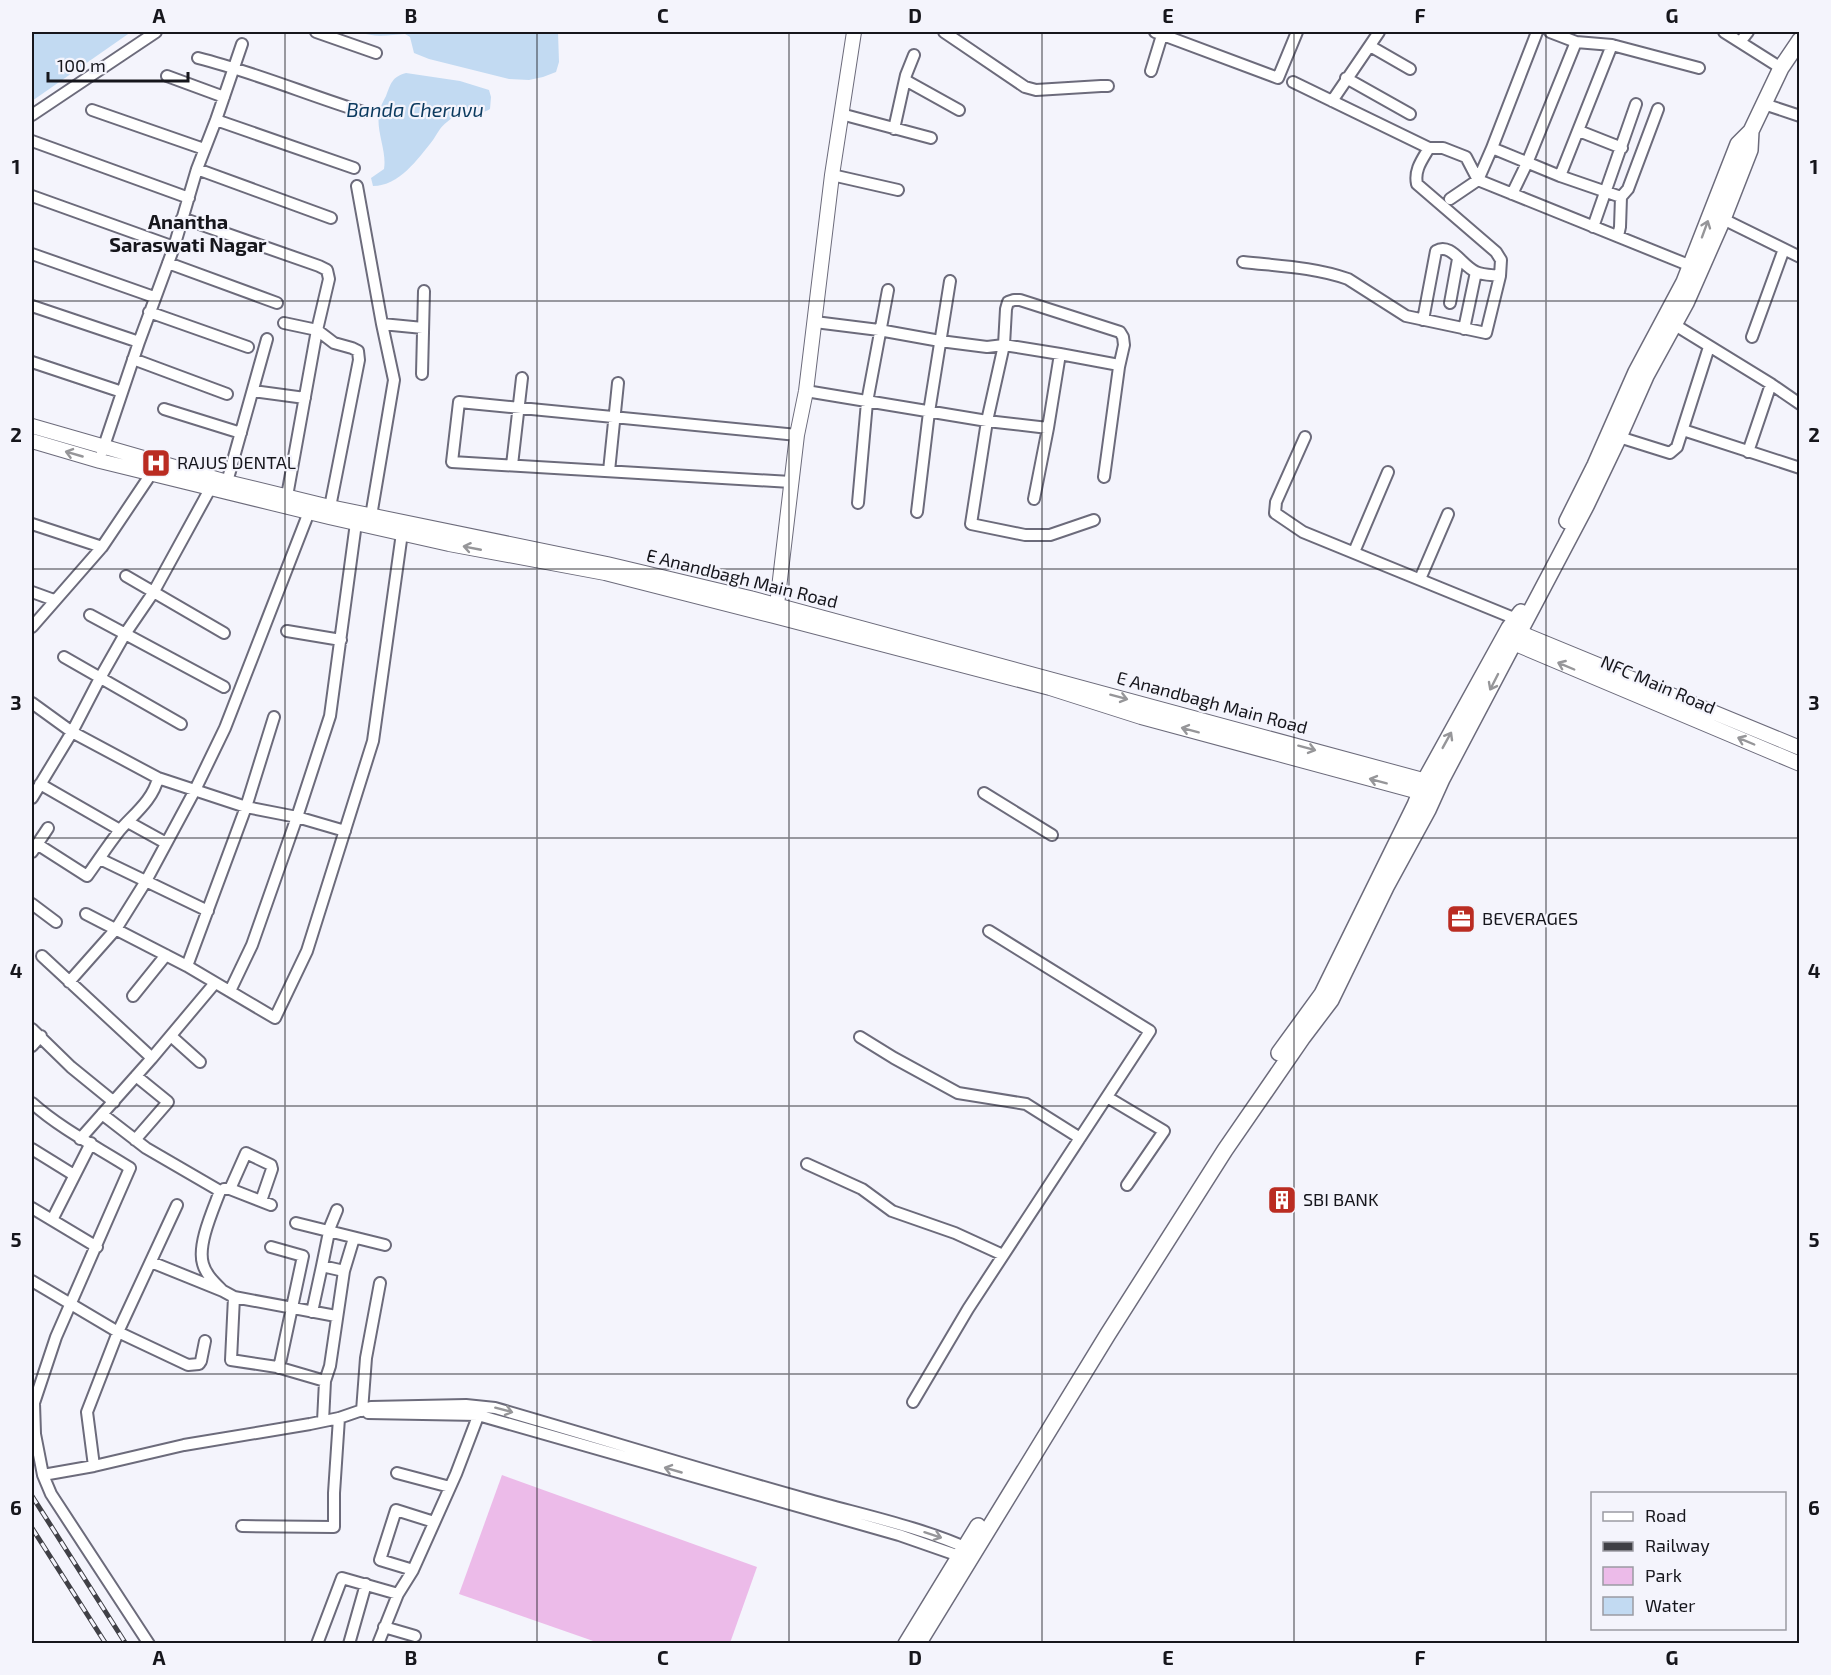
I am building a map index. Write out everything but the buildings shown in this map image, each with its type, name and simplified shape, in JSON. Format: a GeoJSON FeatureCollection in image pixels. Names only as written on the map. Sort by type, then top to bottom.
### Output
{"type":"FeatureCollection","features":[{"type":"Feature","properties":{"kind":"main road"},"geometry":{"type":"LineString","coordinates":[[1512,633],[1595,465],[1636,372],[1677,299],[1738,144],[1751,131],[1780,68],[1800,40]]}},
{"type":"Feature","properties":{"kind":"main road"},"geometry":{"type":"LineString","coordinates":[[906,1644],[967,1554],[1270,1066],[1322,994],[1416,805],[1430,788],[1512,633],[1586,506],[1646,376],[1694,286],[1750,150],[1751,131]]}},
{"type":"Feature","properties":{"kind":"main road"},"geometry":{"type":"LineString","coordinates":[[918,1644],[967,1554]]}},
{"type":"Feature","properties":{"kind":"street"},"geometry":{"type":"LineString","coordinates":[[32,115],[156,32]]}},
{"type":"Feature","properties":{"kind":"street"},"geometry":{"type":"LineString","coordinates":[[315,32],[376,53]]}},
{"type":"Feature","properties":{"kind":"street"},"geometry":{"type":"LineString","coordinates":[[776,610],[797,435],[806,391],[832,176],[854,32]]}},
{"type":"Feature","properties":{"kind":"street"},"geometry":{"type":"LineString","coordinates":[[944,32],[961,36],[1025,87],[1036,90],[1108,86]]}},
{"type":"Feature","properties":{"kind":"street"},"geometry":{"type":"LineString","coordinates":[[1151,71],[1161,32],[1278,78],[1297,32]]}},
{"type":"Feature","properties":{"kind":"street"},"geometry":{"type":"LineString","coordinates":[[1332,100],[1378,32]]}},
{"type":"Feature","properties":{"kind":"street"},"geometry":{"type":"LineString","coordinates":[[1450,199],[1478,180],[1537,32]]}},
{"type":"Feature","properties":{"kind":"street"},"geometry":{"type":"LineString","coordinates":[[1551,32],[1576,42],[1612,45],[1699,68]]}},
{"type":"Feature","properties":{"kind":"street"},"geometry":{"type":"LineString","coordinates":[[1724,32],[1780,68]]}},
{"type":"Feature","properties":{"kind":"street"},"geometry":{"type":"LineString","coordinates":[[1740,42],[1748,32]]}},
{"type":"Feature","properties":{"kind":"street"},"geometry":{"type":"LineString","coordinates":[[1512,194],[1576,42]]}},
{"type":"Feature","properties":{"kind":"street"},"geometry":{"type":"LineString","coordinates":[[100,461],[154,297],[174,247],[197,169],[242,44]]}},
{"type":"Feature","properties":{"kind":"street"},"geometry":{"type":"LineString","coordinates":[[1560,176],[1612,45]]}},
{"type":"Feature","properties":{"kind":"street"},"geometry":{"type":"LineString","coordinates":[[1370,46],[1410,69]]}},
{"type":"Feature","properties":{"kind":"street"},"geometry":{"type":"LineString","coordinates":[[894,129],[905,80],[914,55]]}},
{"type":"Feature","properties":{"kind":"street"},"geometry":{"type":"LineString","coordinates":[[198,58],[234,67],[363,112]]}},
{"type":"Feature","properties":{"kind":"street"},"geometry":{"type":"LineString","coordinates":[[167,76],[224,96]]}},
{"type":"Feature","properties":{"kind":"street"},"geometry":{"type":"LineString","coordinates":[[1346,78],[1410,114]]}},
{"type":"Feature","properties":{"kind":"street"},"geometry":{"type":"LineString","coordinates":[[905,80],[959,111]]}},
{"type":"Feature","properties":{"kind":"street"},"geometry":{"type":"LineString","coordinates":[[1293,82],[1429,148],[1443,148],[1466,157],[1478,180],[1691,266]]}},
{"type":"Feature","properties":{"kind":"street"},"geometry":{"type":"LineString","coordinates":[[1593,226],[1636,104]]}},
{"type":"Feature","properties":{"kind":"street"},"geometry":{"type":"LineString","coordinates":[[1764,104],[1800,116]]}},
{"type":"Feature","properties":{"kind":"street"},"geometry":{"type":"LineString","coordinates":[[1618,236],[1621,198],[1628,189],[1658,109]]}},
{"type":"Feature","properties":{"kind":"street"},"geometry":{"type":"LineString","coordinates":[[92,110],[204,149]]}},
{"type":"Feature","properties":{"kind":"street"},"geometry":{"type":"LineString","coordinates":[[841,114],[931,138]]}},
{"type":"Feature","properties":{"kind":"street"},"geometry":{"type":"LineString","coordinates":[[216,120],[354,168]]}},
{"type":"Feature","properties":{"kind":"street"},"geometry":{"type":"LineString","coordinates":[[1579,131],[1622,148]]}},
{"type":"Feature","properties":{"kind":"street"},"geometry":{"type":"LineString","coordinates":[[32,141],[189,198]]}},
{"type":"Feature","properties":{"kind":"street"},"geometry":{"type":"LineString","coordinates":[[1243,262],[1339,276],[1348,279],[1401,313],[1486,333],[1500,276],[1501,260],[1496,252],[1417,184],[1417,169],[1429,148]]}},
{"type":"Feature","properties":{"kind":"street"},"geometry":{"type":"LineString","coordinates":[[1492,148],[1621,198]]}},
{"type":"Feature","properties":{"kind":"street"},"geometry":{"type":"LineString","coordinates":[[197,169],[331,218]]}},
{"type":"Feature","properties":{"kind":"street"},"geometry":{"type":"LineString","coordinates":[[832,176],[898,190]]}},
{"type":"Feature","properties":{"kind":"street"},"geometry":{"type":"LineString","coordinates":[[230,991],[252,945],[330,716],[340,640],[394,380],[357,186]]}},
{"type":"Feature","properties":{"kind":"street"},"geometry":{"type":"LineString","coordinates":[[32,196],[174,247]]}},
{"type":"Feature","properties":{"kind":"street"},"geometry":{"type":"LineString","coordinates":[[182,218],[327,270],[329,279],[317,330],[287,496]]}},
{"type":"Feature","properties":{"kind":"street"},"geometry":{"type":"LineString","coordinates":[[1723,219],[1800,256]]}},
{"type":"Feature","properties":{"kind":"street"},"geometry":{"type":"LineString","coordinates":[[1423,320],[1436,250],[1448,249],[1476,272],[1500,276]]}},
{"type":"Feature","properties":{"kind":"street"},"geometry":{"type":"LineString","coordinates":[[1752,337],[1784,249]]}},
{"type":"Feature","properties":{"kind":"street"},"geometry":{"type":"LineString","coordinates":[[32,254],[154,297]]}},
{"type":"Feature","properties":{"kind":"street"},"geometry":{"type":"LineString","coordinates":[[1450,303],[1458,259]]}},
{"type":"Feature","properties":{"kind":"street"},"geometry":{"type":"LineString","coordinates":[[168,263],[277,303]]}},
{"type":"Feature","properties":{"kind":"street"},"geometry":{"type":"LineString","coordinates":[[1464,329],[1476,272]]}},
{"type":"Feature","properties":{"kind":"street"},"geometry":{"type":"LineString","coordinates":[[917,512],[929,412],[950,281]]}},
{"type":"Feature","properties":{"kind":"street"},"geometry":{"type":"LineString","coordinates":[[858,503],[867,402],[888,290]]}},
{"type":"Feature","properties":{"kind":"street"},"geometry":{"type":"LineString","coordinates":[[422,374],[424,291]]}},
{"type":"Feature","properties":{"kind":"street"},"geometry":{"type":"LineString","coordinates":[[1094,520],[1050,535],[1025,535],[971,524],[987,422],[1004,345],[1008,302],[1020,300],[1119,332],[1123,337],[1124,345],[1104,477]]}},
{"type":"Feature","properties":{"kind":"street"},"geometry":{"type":"LineString","coordinates":[[32,306],[139,342]]}},
{"type":"Feature","properties":{"kind":"street"},"geometry":{"type":"LineString","coordinates":[[149,312],[248,347]]}},
{"type":"Feature","properties":{"kind":"street"},"geometry":{"type":"LineString","coordinates":[[815,322],[940,341],[987,346],[1004,345],[1119,366]]}},
{"type":"Feature","properties":{"kind":"street"},"geometry":{"type":"LineString","coordinates":[[284,323],[317,330],[334,343],[358,351],[359,360],[330,507]]}},
{"type":"Feature","properties":{"kind":"street"},"geometry":{"type":"LineString","coordinates":[[382,324],[423,328]]}},
{"type":"Feature","properties":{"kind":"street"},"geometry":{"type":"LineString","coordinates":[[1675,325],[1772,384],[1800,404]]}},
{"type":"Feature","properties":{"kind":"street"},"geometry":{"type":"LineString","coordinates":[[32,798],[72,732],[125,634],[153,593],[217,483],[241,433],[267,339]]}},
{"type":"Feature","properties":{"kind":"street"},"geometry":{"type":"LineString","coordinates":[[1619,437],[1670,453],[1677,447],[1709,347]]}},
{"type":"Feature","properties":{"kind":"street"},"geometry":{"type":"LineString","coordinates":[[1034,499],[1060,354]]}},
{"type":"Feature","properties":{"kind":"street"},"geometry":{"type":"LineString","coordinates":[[133,358],[227,394]]}},
{"type":"Feature","properties":{"kind":"street"},"geometry":{"type":"LineString","coordinates":[[32,362],[122,392]]}},
{"type":"Feature","properties":{"kind":"street"},"geometry":{"type":"LineString","coordinates":[[512,465],[522,378]]}},
{"type":"Feature","properties":{"kind":"street"},"geometry":{"type":"LineString","coordinates":[[609,471],[618,383]]}},
{"type":"Feature","properties":{"kind":"street"},"geometry":{"type":"LineString","coordinates":[[1748,452],[1772,384]]}},
{"type":"Feature","properties":{"kind":"street"},"geometry":{"type":"LineString","coordinates":[[254,391],[305,398]]}},
{"type":"Feature","properties":{"kind":"street"},"geometry":{"type":"LineString","coordinates":[[806,391],[987,422],[1048,428]]}},
{"type":"Feature","properties":{"kind":"street"},"geometry":{"type":"LineString","coordinates":[[791,482],[452,462],[459,402],[797,435]]}},
{"type":"Feature","properties":{"kind":"street"},"geometry":{"type":"LineString","coordinates":[[164,409],[241,433]]}},
{"type":"Feature","properties":{"kind":"street","name":"E Anandbagh Main Road"},"geometry":{"type":"LineString","coordinates":[[32,426],[309,512],[607,564],[1050,688],[1141,717],[1430,788]]}},
{"type":"Feature","properties":{"kind":"street"},"geometry":{"type":"LineString","coordinates":[[1683,430],[1800,468]]}},
{"type":"Feature","properties":{"kind":"street"},"geometry":{"type":"LineString","coordinates":[[1305,437],[1276,502],[1275,513],[1303,532],[1420,579],[1512,633]]}},
{"type":"Feature","properties":{"kind":"street","name":"E Anandbagh Main Road"},"geometry":{"type":"LineString","coordinates":[[32,441],[151,474],[287,496],[330,507],[402,533],[449,544],[605,573],[776,610]]}},
{"type":"Feature","properties":{"kind":"street"},"geometry":{"type":"LineString","coordinates":[[1354,552],[1388,472]]}},
{"type":"Feature","properties":{"kind":"street"},"geometry":{"type":"LineString","coordinates":[[32,627],[102,547],[151,474]]}},
{"type":"Feature","properties":{"kind":"street"},"geometry":{"type":"LineString","coordinates":[[69,982],[116,929],[146,881],[195,790],[225,728],[309,512]]}},
{"type":"Feature","properties":{"kind":"street"},"geometry":{"type":"LineString","coordinates":[[1420,579],[1448,514]]}},
{"type":"Feature","properties":{"kind":"street"},"geometry":{"type":"LineString","coordinates":[[32,524],[102,547]]}},
{"type":"Feature","properties":{"kind":"street"},"geometry":{"type":"LineString","coordinates":[[86,914],[187,966],[275,1018],[307,951],[373,741],[402,533]]}},
{"type":"Feature","properties":{"kind":"street"},"geometry":{"type":"LineString","coordinates":[[126,576],[224,633]]}},
{"type":"Feature","properties":{"kind":"street"},"geometry":{"type":"LineString","coordinates":[[32,592],[54,600]]}},
{"type":"Feature","properties":{"kind":"street"},"geometry":{"type":"LineString","coordinates":[[90,615],[224,687]]}},
{"type":"Feature","properties":{"kind":"street"},"geometry":{"type":"LineString","coordinates":[[287,631],[340,640]]}},
{"type":"Feature","properties":{"kind":"street","name":"NFC Main Road"},"geometry":{"type":"LineString","coordinates":[[1512,633],[1800,748]]}},
{"type":"Feature","properties":{"kind":"street","name":"NFC Main Road"},"geometry":{"type":"LineString","coordinates":[[1512,633],[1800,764]]}},
{"type":"Feature","properties":{"kind":"street"},"geometry":{"type":"LineString","coordinates":[[64,657],[181,724]]}},
{"type":"Feature","properties":{"kind":"street"},"geometry":{"type":"LineString","coordinates":[[32,703],[72,732],[158,778],[246,807],[297,817],[345,831]]}},
{"type":"Feature","properties":{"kind":"street"},"geometry":{"type":"LineString","coordinates":[[187,966],[246,807],[274,717]]}},
{"type":"Feature","properties":{"kind":"street"},"geometry":{"type":"LineString","coordinates":[[48,828],[34,848],[87,876],[124,826],[141,809],[155,789],[158,778]]}},
{"type":"Feature","properties":{"kind":"street"},"geometry":{"type":"LineString","coordinates":[[40,784],[124,826],[166,843]]}},
{"type":"Feature","properties":{"kind":"street"},"geometry":{"type":"LineString","coordinates":[[984,793],[1052,835]]}},
{"type":"Feature","properties":{"kind":"street"},"geometry":{"type":"LineString","coordinates":[[100,859],[208,911]]}},
{"type":"Feature","properties":{"kind":"street"},"geometry":{"type":"LineString","coordinates":[[32,904],[56,922]]}},
{"type":"Feature","properties":{"kind":"street"},"geometry":{"type":"LineString","coordinates":[[913,1402],[968,1309],[1150,1031],[989,931]]}},
{"type":"Feature","properties":{"kind":"street"},"geometry":{"type":"LineString","coordinates":[[134,996],[166,955]]}},
{"type":"Feature","properties":{"kind":"street"},"geometry":{"type":"LineString","coordinates":[[42,956],[152,1058]]}},
{"type":"Feature","properties":{"kind":"street"},"geometry":{"type":"LineString","coordinates":[[52,1220],[74,1175],[86,1141],[102,1114],[215,982]]}},
{"type":"Feature","properties":{"kind":"street"},"geometry":{"type":"LineString","coordinates":[[32,1029],[70,1067],[114,1102]]}},
{"type":"Feature","properties":{"kind":"street"},"geometry":{"type":"LineString","coordinates":[[32,1046],[41,1036]]}},
{"type":"Feature","properties":{"kind":"street"},"geometry":{"type":"LineString","coordinates":[[171,1036],[200,1062]]}},
{"type":"Feature","properties":{"kind":"street"},"geometry":{"type":"LineString","coordinates":[[860,1037],[958,1092],[1026,1104],[1080,1138]]}},
{"type":"Feature","properties":{"kind":"street"},"geometry":{"type":"LineString","coordinates":[[135,1140],[168,1102],[136,1076]]}},
{"type":"Feature","properties":{"kind":"street"},"geometry":{"type":"LineString","coordinates":[[1107,1097],[1164,1131],[1127,1185]]}},
{"type":"Feature","properties":{"kind":"street"},"geometry":{"type":"LineString","coordinates":[[32,1103],[86,1141],[130,1168],[56,1337],[34,1403],[35,1434],[43,1475],[51,1494],[149,1644]]}},
{"type":"Feature","properties":{"kind":"street"},"geometry":{"type":"LineString","coordinates":[[102,1114],[146,1148],[225,1190],[266,1203],[272,1165],[246,1153],[225,1190],[208,1225],[201,1255],[202,1263],[206,1272],[222,1291]]}},
{"type":"Feature","properties":{"kind":"street"},"geometry":{"type":"LineString","coordinates":[[32,1149],[74,1175]]}},
{"type":"Feature","properties":{"kind":"street"},"geometry":{"type":"LineString","coordinates":[[807,1164],[862,1189],[892,1211],[956,1233],[1003,1255]]}},
{"type":"Feature","properties":{"kind":"street"},"geometry":{"type":"LineString","coordinates":[[94,1466],[87,1412],[118,1332],[177,1204]]}},
{"type":"Feature","properties":{"kind":"street"},"geometry":{"type":"LineString","coordinates":[[32,1208],[97,1246]]}},
{"type":"Feature","properties":{"kind":"street"},"geometry":{"type":"LineString","coordinates":[[312,1312],[329,1231],[337,1210]]}},
{"type":"Feature","properties":{"kind":"street"},"geometry":{"type":"LineString","coordinates":[[296,1223],[385,1245]]}},
{"type":"Feature","properties":{"kind":"street"},"geometry":{"type":"LineString","coordinates":[[323,1421],[325,1381],[330,1366],[344,1271],[354,1238]]}},
{"type":"Feature","properties":{"kind":"street"},"geometry":{"type":"LineString","coordinates":[[271,1247],[303,1256],[279,1368]]}},
{"type":"Feature","properties":{"kind":"street"},"geometry":{"type":"LineString","coordinates":[[151,1262],[234,1297],[336,1317]]}},
{"type":"Feature","properties":{"kind":"street"},"geometry":{"type":"LineString","coordinates":[[321,1266],[344,1271]]}},
{"type":"Feature","properties":{"kind":"street"},"geometry":{"type":"LineString","coordinates":[[32,1281],[118,1332],[188,1365],[199,1364],[205,1341]]}},
{"type":"Feature","properties":{"kind":"street"},"geometry":{"type":"LineString","coordinates":[[362,1411],[366,1358],[380,1283]]}},
{"type":"Feature","properties":{"kind":"street"},"geometry":{"type":"LineString","coordinates":[[234,1297],[231,1360],[279,1368],[325,1381]]}},
{"type":"Feature","properties":{"kind":"street"},"geometry":{"type":"LineString","coordinates":[[43,1475],[94,1466],[184,1445],[339,1418],[362,1411],[372,1414],[480,1411],[700,1472],[899,1535],[967,1554]]}},
{"type":"Feature","properties":{"kind":"street"},"geometry":{"type":"LineString","coordinates":[[378,1644],[398,1594],[413,1570],[450,1487],[480,1411]]}},
{"type":"Feature","properties":{"kind":"street"},"geometry":{"type":"LineString","coordinates":[[242,1526],[334,1527],[339,1418]]}},
{"type":"Feature","properties":{"kind":"street"},"geometry":{"type":"LineString","coordinates":[[397,1473],[450,1487]]}},
{"type":"Feature","properties":{"kind":"street"},"geometry":{"type":"LineString","coordinates":[[413,1570],[380,1560],[396,1510],[434,1522]]}},
{"type":"Feature","properties":{"kind":"street"},"geometry":{"type":"LineString","coordinates":[[317,1644],[341,1578],[398,1594]]}},
{"type":"Feature","properties":{"kind":"street"},"geometry":{"type":"LineString","coordinates":[[349,1644],[366,1584]]}},
{"type":"Feature","properties":{"kind":"street"},"geometry":{"type":"LineString","coordinates":[[384,1627],[415,1636]]}},
{"type":"Feature","properties":{"kind":"green space"},"geometry":{"type":"Polygon","coordinates":[[[502,1475],[757,1567],[730,1643],[599,1643],[459,1594],[502,1475]]]}},
{"type":"Feature","properties":{"kind":"water"},"geometry":{"type":"Polygon","coordinates":[[[32,32],[131,32],[32,101],[32,32]]]}},
{"type":"Feature","properties":{"kind":"water","name":"Banda Cheruvu"},"geometry":{"type":"Polygon","coordinates":[[[359,32],[558,32],[559,62],[556,72],[543,77],[529,80],[509,79],[429,59],[414,53],[410,37],[405,34],[376,36],[359,32]]]}},
{"type":"Feature","properties":{"kind":"water","name":"Banda Cheruvu"},"geometry":{"type":"Polygon","coordinates":[[[406,73],[460,81],[489,90],[490,109],[453,118],[443,126],[407,170],[391,181],[373,186],[371,178],[384,169],[385,162],[378,120],[379,111],[393,81],[406,73]]]}},
{"type":"Feature","properties":{"kind":"railway"},"geometry":{"type":"LineString","coordinates":[[32,1496],[126,1644]]}},
{"type":"Feature","properties":{"kind":"railway"},"geometry":{"type":"LineString","coordinates":[[32,1528],[106,1644]]}},
{"type":"Feature","properties":{"kind":"place","name":"RAJUS DENTAL"},"geometry":{"type":"Point","coordinates":[156,463]}},
{"type":"Feature","properties":{"kind":"place","name":"BEVERAGES"},"geometry":{"type":"Point","coordinates":[1461,919]}},
{"type":"Feature","properties":{"kind":"place","name":"SBI BANK"},"geometry":{"type":"Point","coordinates":[1282,1200]}},
{"type":"Feature","properties":{"kind":"district","name":"Anantha Saraswati Nagar"},"geometry":{"type":"Point","coordinates":[188,234]}}]}
